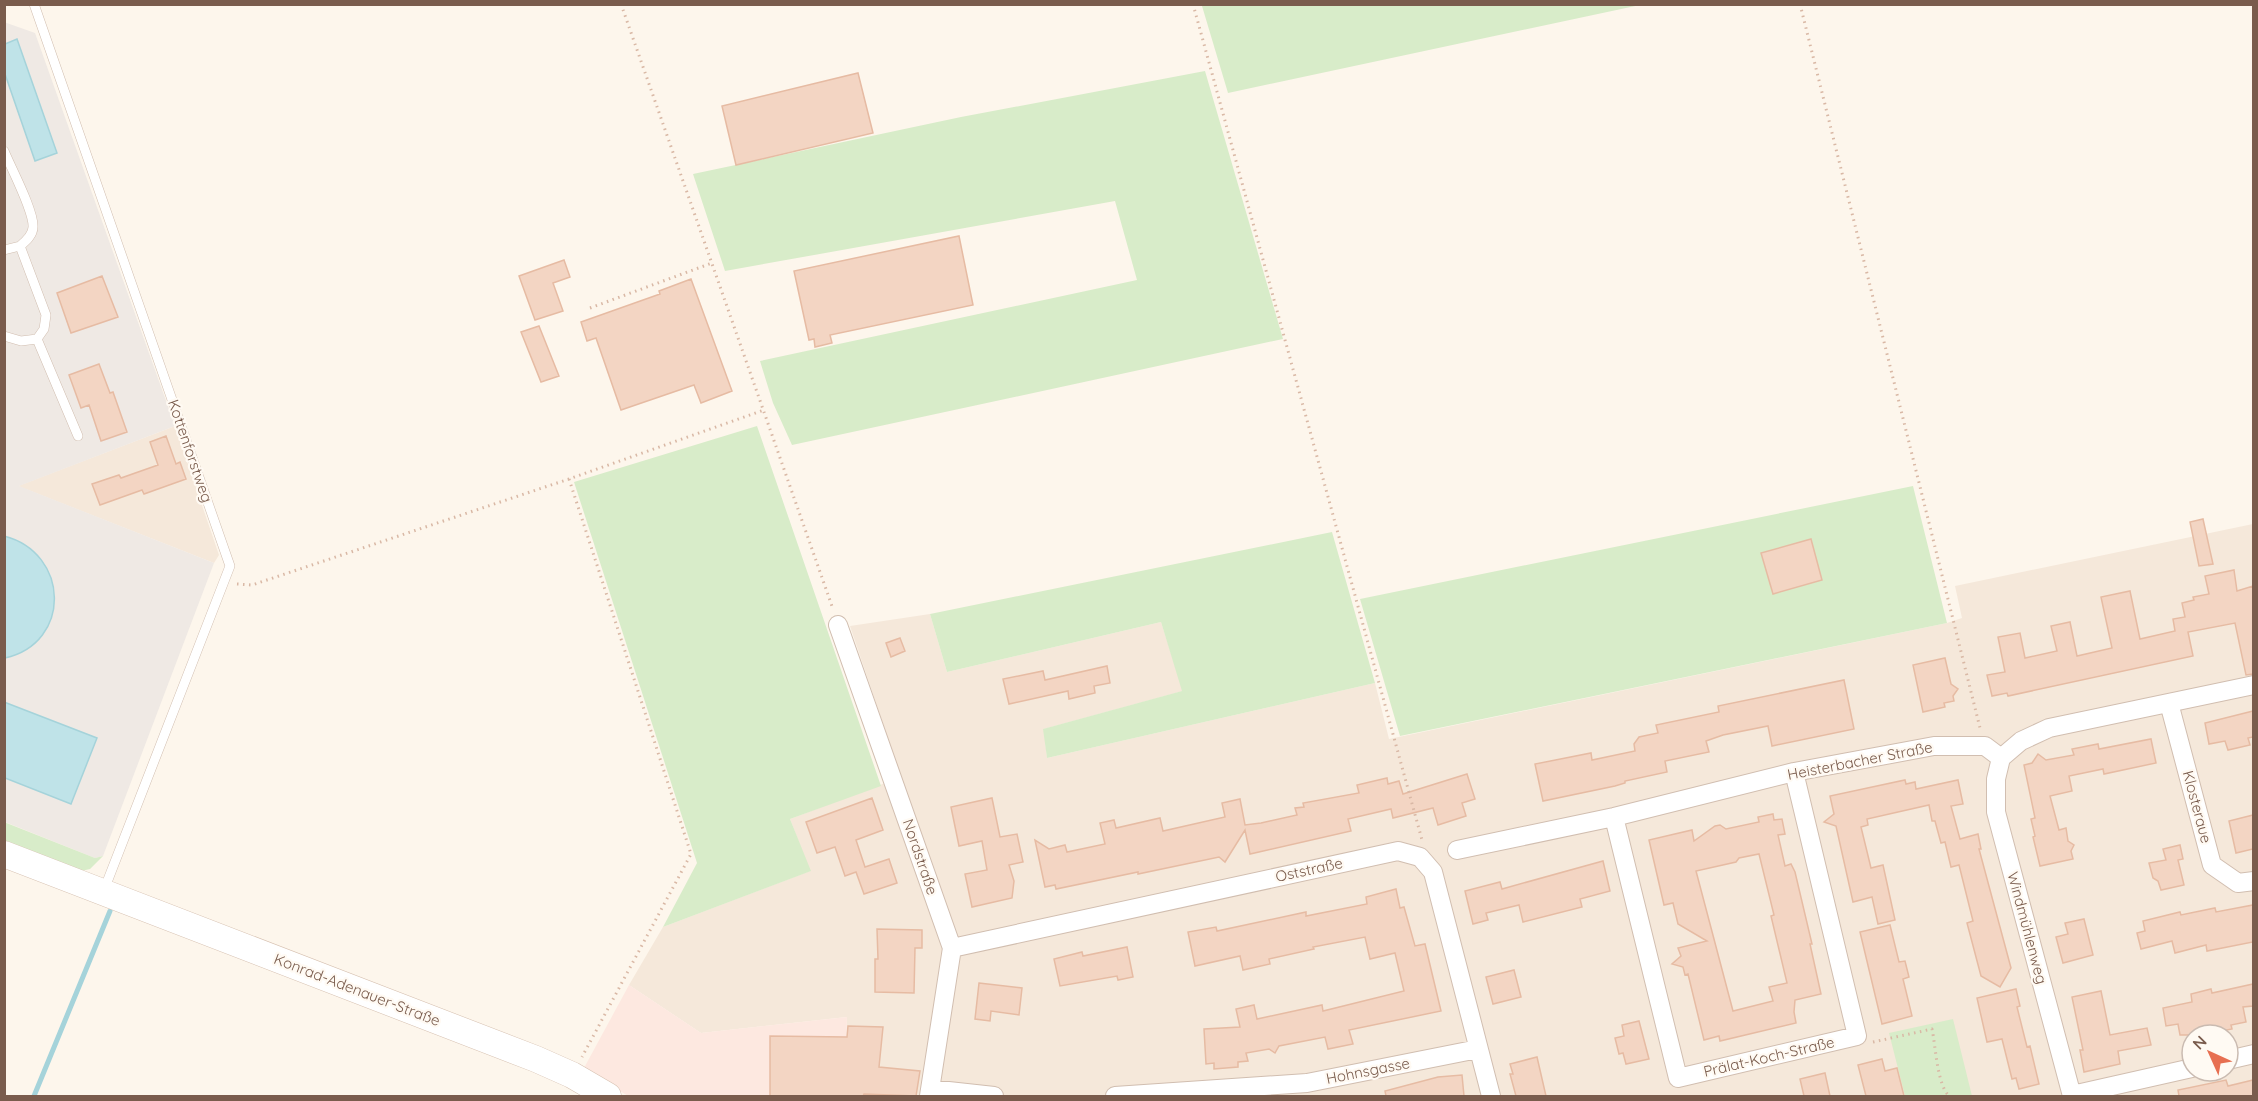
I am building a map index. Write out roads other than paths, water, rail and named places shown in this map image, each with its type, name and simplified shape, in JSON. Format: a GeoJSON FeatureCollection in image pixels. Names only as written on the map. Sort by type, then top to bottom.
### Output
{"type":"FeatureCollection","features":[{"type":"Feature","properties":{"kind":"main road","name":"Konrad-Adenauer-Straße"},"geometry":{"type":"LineString","coordinates":[[4,854],[525,1055],[572,1075],[608,1096]]}},
{"type":"Feature","properties":{"kind":"street","name":"Nordstraße"},"geometry":{"type":"LineString","coordinates":[[838,625],[952,948],[930,1093]]}},
{"type":"Feature","properties":{"kind":"street"},"geometry":{"type":"LineString","coordinates":[[2001,758],[2021,741],[2049,728],[2253,685]]}},
{"type":"Feature","properties":{"kind":"street","name":"Klosteraue"},"geometry":{"type":"LineString","coordinates":[[2169,703],[2212,865],[2238,883],[2253,881]]}},
{"type":"Feature","properties":{"kind":"street","name":"Heisterbacher Straße"},"geometry":{"type":"LineString","coordinates":[[1457,850],[1614,817],[1794,772],[1934,746],[1985,746],[2001,758]]}},
{"type":"Feature","properties":{"kind":"street","name":"Windmühlenweg"},"geometry":{"type":"LineString","coordinates":[[2001,758],[1996,779],[1996,812],[2072,1096]]}},
{"type":"Feature","properties":{"kind":"street","name":"Prälat-Koch-Straße"},"geometry":{"type":"LineString","coordinates":[[1614,817],[1678,1078],[1857,1036],[1794,772]]}},
{"type":"Feature","properties":{"kind":"street","name":"Oststraße"},"geometry":{"type":"LineString","coordinates":[[952,948],[1398,851],[1420,858],[1432,872],[1478,1049]]}},
{"type":"Feature","properties":{"kind":"street"},"geometry":{"type":"LineString","coordinates":[[1478,1049],[1491,1096]]}},
{"type":"Feature","properties":{"kind":"street","name":"Hohnsgasse"},"geometry":{"type":"LineString","coordinates":[[1115,1096],[1305,1090],[1478,1049]]}},
{"type":"Feature","properties":{"kind":"street"},"geometry":{"type":"LineString","coordinates":[[2072,1096],[2180,1071]]}},
{"type":"Feature","properties":{"kind":"street"},"geometry":{"type":"LineString","coordinates":[[930,1093],[993,1096]]}},
{"type":"Feature","properties":{"kind":"lane","name":"Kottenforstweg"},"geometry":{"type":"LineString","coordinates":[[34,4],[230,566],[103,892]]}},
{"type":"Feature","properties":{"kind":"lane"},"geometry":{"type":"LineString","coordinates":[[4,151],[32,216],[33,228],[28,239],[20,246],[4,250]]}},
{"type":"Feature","properties":{"kind":"lane"},"geometry":{"type":"LineString","coordinates":[[4,336],[21,341],[37,339],[44,330],[46,315],[20,246]]}},
{"type":"Feature","properties":{"kind":"lane"},"geometry":{"type":"LineString","coordinates":[[37,339],[78,436]]}},
{"type":"Feature","properties":{"kind":"water"},"geometry":{"type":"Polygon","coordinates":[[[17,39],[57,153],[35,161],[5,74],[5,44],[17,39]]]}},
{"type":"Feature","properties":{"kind":"water"},"geometry":{"type":"Polygon","coordinates":[[[4,536],[26,546],[41,560],[51,578],[54,598],[52,617],[42,635],[27,649],[5,658],[4,536]]]}},
{"type":"Feature","properties":{"kind":"water"},"geometry":{"type":"Polygon","coordinates":[[[4,702],[97,738],[71,804],[5,778],[4,702]]]}},
{"type":"Feature","properties":{"kind":"waterway"},"geometry":{"type":"LineString","coordinates":[[34,1096],[110,911]]}}]}
